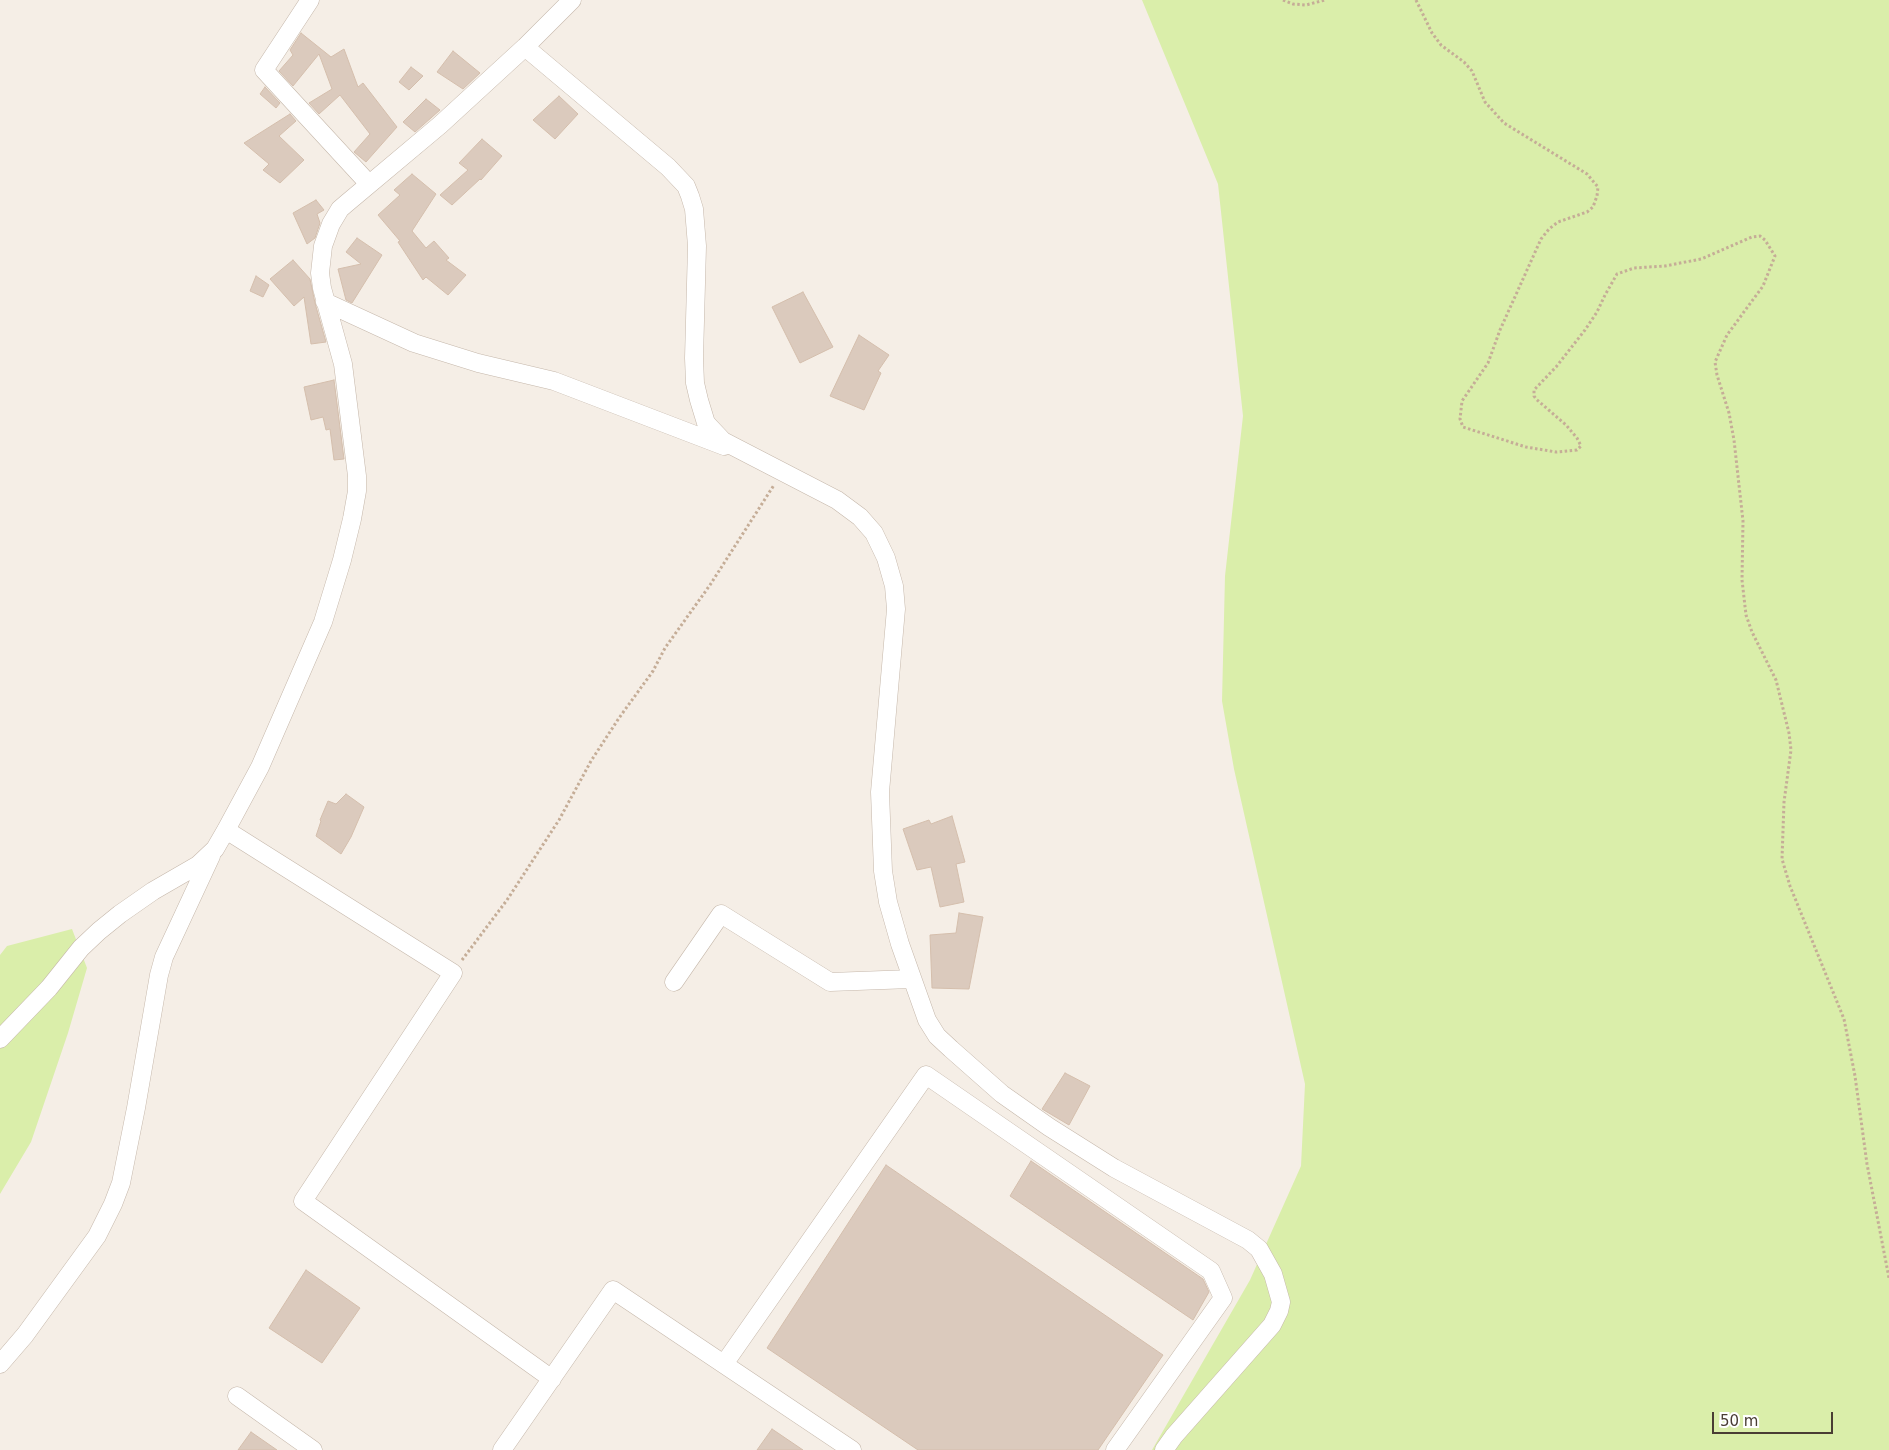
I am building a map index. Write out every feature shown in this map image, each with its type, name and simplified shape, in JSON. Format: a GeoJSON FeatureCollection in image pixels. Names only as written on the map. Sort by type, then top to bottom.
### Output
{"type":"FeatureCollection","features":[{"type":"Feature","properties":{"kind":"street"},"geometry":{"type":"LineString","coordinates":[[310,0],[264,70],[370,184]]}},
{"type":"Feature","properties":{"kind":"street"},"geometry":{"type":"LineString","coordinates":[[0,1364],[25,1335],[97,1236],[113,1204],[121,1183],[159,975],[164,957],[215,849],[260,766],[323,622],[342,560],[357,491],[355,455],[344,374],[325,302],[320,274],[323,246],[331,224],[340,209],[440,124],[525,47],[572,0]]}},
{"type":"Feature","properties":{"kind":"street"},"geometry":{"type":"LineString","coordinates":[[525,47],[668,167],[686,186],[694,209],[696,230],[697,289],[694,358],[696,383],[706,423],[723,441],[837,500],[860,516],[874,533],[886,558],[894,586],[896,609],[880,792],[883,871],[888,902],[911,979],[927,1020],[937,1036],[1002,1094],[1049,1127],[1114,1168],[1248,1240],[1259,1249],[1273,1274],[1281,1302],[1272,1325],[1174,1436],[1164,1450]]}},
{"type":"Feature","properties":{"kind":"street"},"geometry":{"type":"LineString","coordinates":[[325,302],[414,343],[478,363],[554,381],[752,457]]}},
{"type":"Feature","properties":{"kind":"street"},"geometry":{"type":"LineString","coordinates":[[226,830],[453,973],[303,1201],[552,1379]]}},
{"type":"Feature","properties":{"kind":"street"},"geometry":{"type":"LineString","coordinates":[[0,1039],[49,988],[81,948],[99,931],[146,896],[198,865],[215,849]]}},
{"type":"Feature","properties":{"kind":"street"},"geometry":{"type":"LineString","coordinates":[[674,982],[722,914],[830,982],[911,979]]}},
{"type":"Feature","properties":{"kind":"street"},"geometry":{"type":"LineString","coordinates":[[724,1364],[926,1075],[1211,1271],[1223,1298],[1115,1450]]}},
{"type":"Feature","properties":{"kind":"street"},"geometry":{"type":"LineString","coordinates":[[502,1450],[613,1290],[852,1450]]}},
{"type":"Feature","properties":{"kind":"street"},"geometry":{"type":"LineString","coordinates":[[238,1396],[314,1450]]}},
{"type":"Feature","properties":{"kind":"path"},"geometry":{"type":"LineString","coordinates":[[1283,0],[1293,4],[1306,5],[1325,0]]}},
{"type":"Feature","properties":{"kind":"path"},"geometry":{"type":"LineString","coordinates":[[1416,0],[1432,34],[1441,45],[1464,62],[1472,71],[1485,102],[1504,123],[1587,174],[1598,188],[1592,207],[1587,212],[1558,222],[1541,239],[1500,330],[1488,363],[1462,401],[1460,419],[1463,427],[1526,448],[1556,452],[1577,450],[1581,446],[1577,438],[1566,425],[1536,399],[1534,390],[1556,368],[1585,330],[1617,274],[1634,268],[1665,266],[1702,258],[1752,237],[1760,236],[1765,240],[1775,256],[1763,286],[1727,335],[1715,362],[1717,375],[1730,413],[1734,440],[1743,521],[1742,580],[1746,615],[1752,632],[1776,680],[1789,733],[1791,750],[1784,802],[1782,859],[1790,886],[1844,1019],[1855,1076],[1867,1164],[1889,1278]]}},
{"type":"Feature","properties":{"kind":"path"},"geometry":{"type":"LineString","coordinates":[[453,973],[507,900],[560,820],[591,761],[653,670],[665,648],[710,584],[782,472]]}},
{"type":"Feature","properties":{"kind":"green space"},"geometry":{"type":"Polygon","coordinates":[[[1142,0],[1889,0],[1889,1450],[1152,1450],[1250,1280],[1301,1166],[1305,1084],[1234,769],[1222,701],[1225,576],[1243,416],[1218,184],[1142,0]]]}},
{"type":"Feature","properties":{"kind":"green space"},"geometry":{"type":"Polygon","coordinates":[[[72,929],[87,968],[68,1033],[31,1142],[0,1194],[0,955],[7,946],[72,929]]]}},
{"type":"Feature","properties":{"kind":"building"},"geometry":{"type":"Polygon","coordinates":[[[301,33],[331,57],[344,49],[358,87],[363,83],[397,127],[366,162],[354,152],[370,134],[340,95],[319,114],[309,103],[332,89],[319,54],[293,86],[279,71],[293,55],[290,50],[301,33]]]}},
{"type":"Feature","properties":{"kind":"building"},"geometry":{"type":"Polygon","coordinates":[[[453,51],[480,73],[463,89],[437,72],[453,51]]]}},
{"type":"Feature","properties":{"kind":"building"},"geometry":{"type":"Polygon","coordinates":[[[411,67],[423,76],[409,90],[399,82],[411,67]]]}},
{"type":"Feature","properties":{"kind":"building"},"geometry":{"type":"Polygon","coordinates":[[[265,87],[280,103],[276,108],[260,94],[265,87]]]}},
{"type":"Feature","properties":{"kind":"building"},"geometry":{"type":"Polygon","coordinates":[[[559,96],[578,114],[555,139],[533,120],[559,96]]]}},
{"type":"Feature","properties":{"kind":"building"},"geometry":{"type":"Polygon","coordinates":[[[426,99],[440,110],[415,132],[403,122],[426,99]]]}},
{"type":"Feature","properties":{"kind":"building"},"geometry":{"type":"Polygon","coordinates":[[[290,114],[296,121],[279,136],[304,160],[280,183],[263,170],[269,164],[244,143],[290,114]]]}},
{"type":"Feature","properties":{"kind":"building"},"geometry":{"type":"Polygon","coordinates":[[[482,139],[502,156],[481,180],[452,205],[440,195],[468,170],[459,163],[482,139]]]}},
{"type":"Feature","properties":{"kind":"building"},"geometry":{"type":"Polygon","coordinates":[[[412,174],[436,194],[412,231],[426,248],[434,241],[449,258],[446,260],[466,275],[448,295],[426,277],[423,280],[398,242],[400,241],[378,215],[400,195],[394,190],[412,174]]]}},
{"type":"Feature","properties":{"kind":"building"},"geometry":{"type":"Polygon","coordinates":[[[316,200],[324,210],[317,214],[320,223],[315,238],[307,244],[293,213],[316,200]]]}},
{"type":"Feature","properties":{"kind":"building"},"geometry":{"type":"Polygon","coordinates":[[[357,238],[382,255],[352,303],[346,300],[338,269],[361,264],[346,252],[357,238]]]}},
{"type":"Feature","properties":{"kind":"building"},"geometry":{"type":"Polygon","coordinates":[[[293,260],[310,279],[326,342],[311,344],[304,297],[294,306],[270,279],[293,260]]]}},
{"type":"Feature","properties":{"kind":"building"},"geometry":{"type":"Polygon","coordinates":[[[256,276],[269,285],[263,297],[250,291],[256,276]]]}},
{"type":"Feature","properties":{"kind":"building"},"geometry":{"type":"Polygon","coordinates":[[[803,292],[833,347],[800,363],[772,307],[803,292]]]}},
{"type":"Feature","properties":{"kind":"building"},"geometry":{"type":"Polygon","coordinates":[[[859,335],[889,355],[878,371],[881,373],[864,410],[830,396],[859,335]]]}},
{"type":"Feature","properties":{"kind":"building"},"geometry":{"type":"Polygon","coordinates":[[[334,380],[344,459],[334,460],[330,429],[326,430],[323,417],[311,420],[304,387],[334,380]]]}},
{"type":"Feature","properties":{"kind":"building"},"geometry":{"type":"Polygon","coordinates":[[[346,794],[364,807],[351,837],[341,854],[316,836],[328,801],[336,804],[346,794]]]}},
{"type":"Feature","properties":{"kind":"building"},"geometry":{"type":"Polygon","coordinates":[[[952,816],[965,862],[956,864],[964,902],[940,907],[931,867],[917,870],[903,829],[929,820],[931,824],[952,816]]]}},
{"type":"Feature","properties":{"kind":"building"},"geometry":{"type":"Polygon","coordinates":[[[959,913],[983,917],[969,989],[932,988],[930,935],[956,933],[959,913]]]}},
{"type":"Feature","properties":{"kind":"building"},"geometry":{"type":"Polygon","coordinates":[[[1065,1073],[1090,1086],[1069,1125],[1042,1109],[1065,1073]]]}},
{"type":"Feature","properties":{"kind":"building"},"geometry":{"type":"Polygon","coordinates":[[[1031,1161],[1203,1279],[1209,1292],[1193,1320],[1010,1196],[1031,1161]]]}},
{"type":"Feature","properties":{"kind":"building"},"geometry":{"type":"Polygon","coordinates":[[[886,1165],[1163,1355],[1098,1450],[918,1450],[767,1348],[886,1165]]]}},
{"type":"Feature","properties":{"kind":"building"},"geometry":{"type":"Polygon","coordinates":[[[306,1270],[360,1308],[322,1363],[269,1328],[306,1270]]]}},
{"type":"Feature","properties":{"kind":"building"},"geometry":{"type":"Polygon","coordinates":[[[772,1429],[803,1450],[757,1450],[772,1429]]]}},
{"type":"Feature","properties":{"kind":"building"},"geometry":{"type":"Polygon","coordinates":[[[251,1432],[277,1450],[238,1450],[251,1432]]]}}]}
